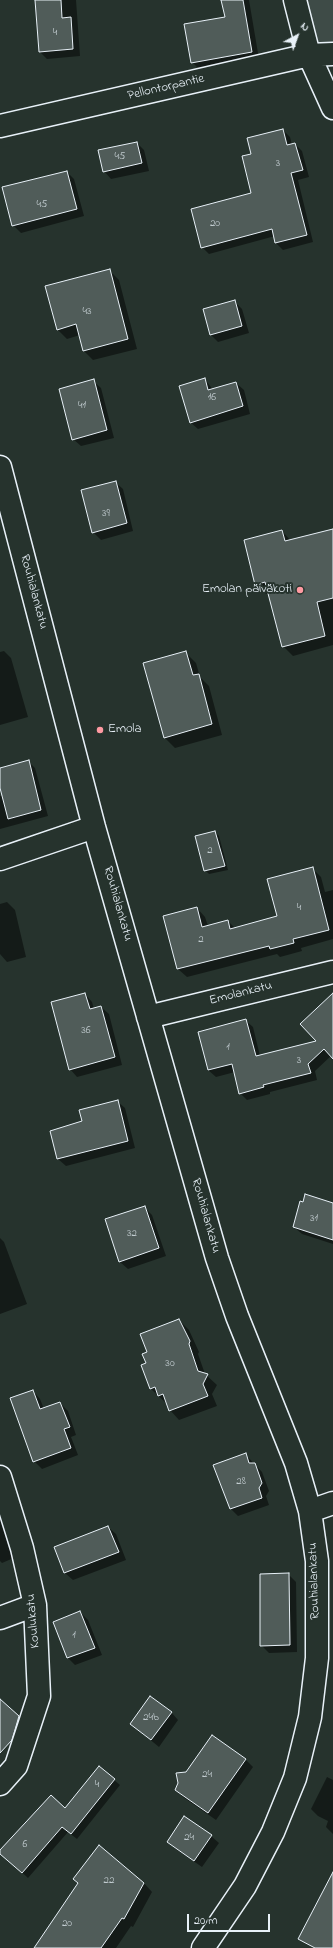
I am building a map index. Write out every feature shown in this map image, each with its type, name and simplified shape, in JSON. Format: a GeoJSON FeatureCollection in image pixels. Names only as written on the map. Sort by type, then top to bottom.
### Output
{"type":"FeatureCollection","features":[{"type":"Feature","properties":{"kind":"street"},"geometry":{"type":"LineString","coordinates":[[295,0],[310,55],[333,108]]}},
{"type":"Feature","properties":{"kind":"street","name":"Pellontorpantie"},"geometry":{"type":"LineString","coordinates":[[0,126],[310,55],[333,54]]}},
{"type":"Feature","properties":{"kind":"street","name":"Rouhialankatu"},"geometry":{"type":"LineString","coordinates":[[0,467],[94,827],[217,1258],[237,1316],[296,1463],[310,1511],[317,1561],[317,1658],[310,1717],[295,1778],[273,1832],[245,1886],[203,1948]]}},
{"type":"Feature","properties":{"kind":"street"},"geometry":{"type":"LineString","coordinates":[[0,859],[94,827]]}},
{"type":"Feature","properties":{"kind":"street","name":"Emolankatu"},"geometry":{"type":"LineString","coordinates":[[148,1017],[333,972]]}},
{"type":"Feature","properties":{"kind":"street","name":"Koulukatu"},"geometry":{"type":"LineString","coordinates":[[0,1477],[22,1548],[35,1605],[39,1696],[16,1766],[0,1784]]}},
{"type":"Feature","properties":{"kind":"street"},"geometry":{"type":"LineString","coordinates":[[310,1511],[333,1503]]}},
{"type":"Feature","properties":{"kind":"street"},"geometry":{"type":"LineString","coordinates":[[0,1618],[35,1605]]}},
{"type":"Feature","properties":{"kind":"shaded area"},"geometry":{"type":"Polygon","coordinates":[[[295,0],[333,0],[333,54],[309,55],[295,0]]]}},
{"type":"Feature","properties":{"kind":"building"},"geometry":{"type":"Polygon","coordinates":[[[35,0],[61,0],[62,18],[71,17],[73,49],[39,52],[35,0]]]}},
{"type":"Feature","properties":{"kind":"building"},"geometry":{"type":"Polygon","coordinates":[[[221,0],[243,0],[252,52],[191,63],[184,24],[225,17],[221,0]]]}},
{"type":"Feature","properties":{"kind":"building"},"geometry":{"type":"Polygon","coordinates":[[[283,129],[287,145],[295,143],[303,170],[291,173],[307,235],[275,243],[272,229],[201,248],[191,209],[251,193],[242,156],[251,154],[247,138],[283,129]]]}},
{"type":"Feature","properties":{"kind":"building"},"geometry":{"type":"Polygon","coordinates":[[[137,142],[142,163],[103,172],[98,150],[137,142]]]}},
{"type":"Feature","properties":{"kind":"building"},"geometry":{"type":"Polygon","coordinates":[[[67,171],[77,209],[12,226],[2,187],[67,171]]]}},
{"type":"Feature","properties":{"kind":"building"},"geometry":{"type":"Polygon","coordinates":[[[110,269],[128,339],[83,351],[76,324],[57,330],[45,286],[110,269]]]}},
{"type":"Feature","properties":{"kind":"building"},"geometry":{"type":"Polygon","coordinates":[[[235,300],[242,326],[210,335],[203,309],[235,300]]]}},
{"type":"Feature","properties":{"kind":"building"},"geometry":{"type":"Polygon","coordinates":[[[205,378],[208,390],[236,382],[243,406],[190,423],[179,386],[205,378]]]}},
{"type":"Feature","properties":{"kind":"building"},"geometry":{"type":"Polygon","coordinates":[[[94,379],[107,430],[72,440],[59,389],[94,379]]]}},
{"type":"Feature","properties":{"kind":"building"},"geometry":{"type":"Polygon","coordinates":[[[116,481],[127,523],[92,533],[81,490],[116,481]]]}},
{"type":"Feature","properties":{"kind":"building","name":"Emolan päiväkoti"},"geometry":{"type":"Polygon","coordinates":[[[333,529],[333,598],[317,602],[325,636],[282,647],[265,582],[255,585],[244,540],[282,530],[285,541],[333,529]]]}},
{"type":"Feature","properties":{"kind":"building"},"geometry":{"type":"Polygon","coordinates":[[[186,651],[193,675],[199,674],[212,724],[164,738],[143,663],[186,651]]]}},
{"type":"Feature","properties":{"kind":"building"},"geometry":{"type":"Polygon","coordinates":[[[29,760],[41,810],[8,819],[0,788],[0,768],[29,760]]]}},
{"type":"Feature","properties":{"kind":"building"},"geometry":{"type":"Polygon","coordinates":[[[215,831],[225,866],[204,871],[195,836],[215,831]]]}},
{"type":"Feature","properties":{"kind":"building"},"geometry":{"type":"Polygon","coordinates":[[[313,867],[329,930],[293,939],[294,943],[270,949],[269,946],[177,969],[163,916],[197,907],[202,927],[228,920],[230,929],[277,916],[267,879],[313,867]]]}},
{"type":"Feature","properties":{"kind":"building"},"geometry":{"type":"Polygon","coordinates":[[[85,993],[90,1009],[101,1006],[115,1057],[69,1070],[51,1002],[85,993]]]}},
{"type":"Feature","properties":{"kind":"building"},"geometry":{"type":"Polygon","coordinates":[[[333,993],[333,1059],[324,1049],[308,1064],[311,1073],[263,1085],[264,1087],[239,1094],[232,1064],[208,1070],[198,1032],[246,1019],[256,1056],[316,1041],[300,1024],[333,993]]]}},
{"type":"Feature","properties":{"kind":"building"},"geometry":{"type":"Polygon","coordinates":[[[118,1100],[128,1141],[57,1159],[50,1131],[82,1121],[79,1110],[118,1100]]]}},
{"type":"Feature","properties":{"kind":"building"},"geometry":{"type":"Polygon","coordinates":[[[305,1194],[333,1203],[333,1240],[293,1227],[300,1201],[303,1202],[305,1194]]]}},
{"type":"Feature","properties":{"kind":"building"},"geometry":{"type":"Polygon","coordinates":[[[145,1206],[159,1248],[119,1262],[105,1219],[145,1206]]]}},
{"type":"Feature","properties":{"kind":"building"},"geometry":{"type":"Polygon","coordinates":[[[179,1319],[190,1341],[189,1344],[198,1371],[208,1374],[203,1384],[208,1396],[169,1411],[163,1394],[158,1396],[155,1387],[150,1389],[141,1365],[146,1363],[142,1354],[147,1352],[140,1334],[179,1319]]]}},
{"type":"Feature","properties":{"kind":"building"},"geometry":{"type":"Polygon","coordinates":[[[33,1390],[40,1409],[60,1402],[70,1427],[64,1429],[71,1448],[33,1462],[10,1398],[33,1390]]]}},
{"type":"Feature","properties":{"kind":"building"},"geometry":{"type":"Polygon","coordinates":[[[246,1453],[249,1463],[255,1463],[262,1483],[259,1488],[262,1498],[230,1509],[213,1465],[246,1453]]]}},
{"type":"Feature","properties":{"kind":"building"},"geometry":{"type":"Polygon","coordinates":[[[108,1526],[119,1552],[64,1573],[54,1547],[108,1526]]]}},
{"type":"Feature","properties":{"kind":"building"},"geometry":{"type":"Polygon","coordinates":[[[289,1573],[290,1645],[260,1646],[260,1574],[289,1573]]]}},
{"type":"Feature","properties":{"kind":"building"},"geometry":{"type":"Polygon","coordinates":[[[80,1611],[95,1648],[67,1658],[53,1622],[80,1611]]]}},
{"type":"Feature","properties":{"kind":"building"},"geometry":{"type":"Polygon","coordinates":[[[150,1696],[172,1712],[151,1740],[130,1724],[150,1696]]]}},
{"type":"Feature","properties":{"kind":"building"},"geometry":{"type":"Polygon","coordinates":[[[0,1699],[19,1716],[12,1740],[0,1753],[0,1699]]]}},
{"type":"Feature","properties":{"kind":"building"},"geometry":{"type":"Polygon","coordinates":[[[212,1735],[246,1759],[208,1813],[175,1790],[178,1783],[176,1773],[186,1772],[212,1735]]]}},
{"type":"Feature","properties":{"kind":"building"},"geometry":{"type":"Polygon","coordinates":[[[99,1766],[115,1779],[71,1834],[62,1827],[22,1873],[0,1854],[0,1850],[51,1795],[65,1808],[99,1766]]]}},
{"type":"Feature","properties":{"kind":"building"},"geometry":{"type":"Polygon","coordinates":[[[184,1816],[212,1835],[194,1861],[167,1842],[184,1816]]]}},
{"type":"Feature","properties":{"kind":"building"},"geometry":{"type":"Polygon","coordinates":[[[99,1845],[144,1883],[124,1919],[122,1918],[101,1948],[34,1948],[78,1883],[73,1879],[99,1845]]]}},
{"type":"Feature","properties":{"kind":"building"},"geometry":{"type":"Polygon","coordinates":[[[333,1872],[333,1948],[315,1948],[298,1939],[333,1872]]]}},
{"type":"Feature","properties":{"kind":"place","name":"Emolan päiväkoti"},"geometry":{"type":"Point","coordinates":[300,590]}},
{"type":"Feature","properties":{"kind":"place","name":"Emola"},"geometry":{"type":"Point","coordinates":[100,730]}}]}
